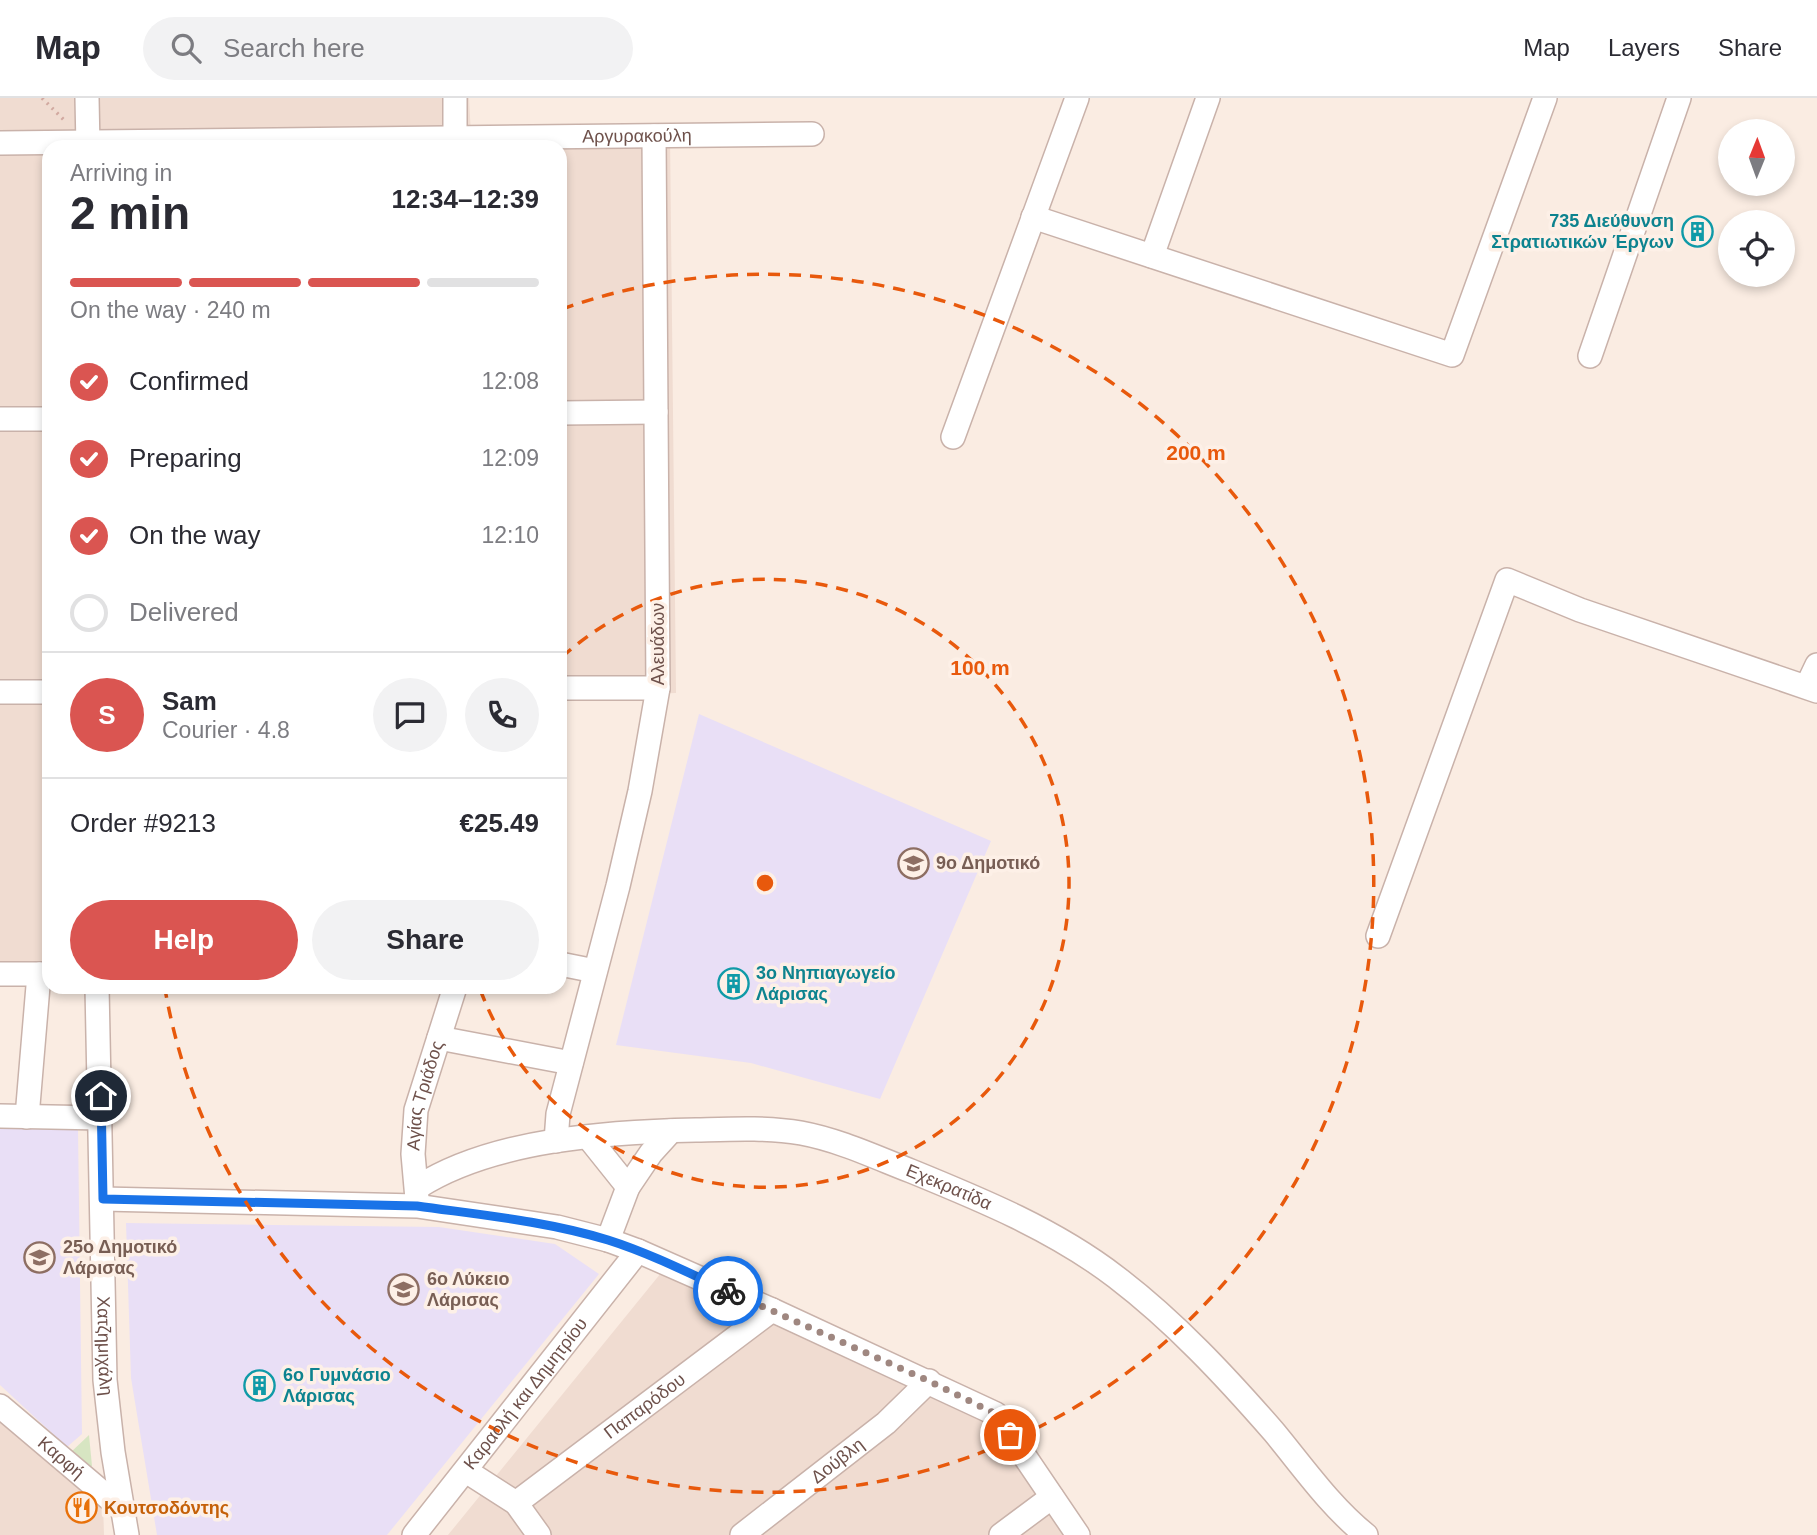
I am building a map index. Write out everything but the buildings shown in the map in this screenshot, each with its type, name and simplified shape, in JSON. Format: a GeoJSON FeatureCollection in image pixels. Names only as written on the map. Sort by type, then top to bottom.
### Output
{"type":"FeatureCollection","features":[{"type":"Feature","properties":{"kind":"street"},"geometry":{"type":"LineString","coordinates":[[87,98],[88,140]]}},
{"type":"Feature","properties":{"kind":"street"},"geometry":{"type":"LineString","coordinates":[[454,98],[455,140]]}},
{"type":"Feature","properties":{"kind":"street"},"geometry":{"type":"LineString","coordinates":[[953,437],[1076,98]]}},
{"type":"Feature","properties":{"kind":"street"},"geometry":{"type":"LineString","coordinates":[[1152,256],[1208,98]]}},
{"type":"Feature","properties":{"kind":"street"},"geometry":{"type":"LineString","coordinates":[[1033,217],[1452,355],[1545,98]]}},
{"type":"Feature","properties":{"kind":"street"},"geometry":{"type":"LineString","coordinates":[[1590,356],[1679,98]]}},
{"type":"Feature","properties":{"kind":"street","name":"Αργυρακούλη"},"geometry":{"type":"LineString","coordinates":[[540,140],[812,134]]}},
{"type":"Feature","properties":{"kind":"street","name":"Αλευάδων"},"geometry":{"type":"LineString","coordinates":[[556,1141],[558,1114],[640,791],[658,688],[654,136]]}},
{"type":"Feature","properties":{"kind":"street","name":"Αργυρακούλη"},"geometry":{"type":"LineString","coordinates":[[0,142],[42,143]]}},
{"type":"Feature","properties":{"kind":"street"},"geometry":{"type":"LineString","coordinates":[[567,413],[656,412]]}},
{"type":"Feature","properties":{"kind":"street"},"geometry":{"type":"LineString","coordinates":[[0,419],[42,419]]}},
{"type":"Feature","properties":{"kind":"street"},"geometry":{"type":"LineString","coordinates":[[1378,936],[1507,580],[1580,610],[1812,688],[1817,665]]}},
{"type":"Feature","properties":{"kind":"street"},"geometry":{"type":"LineString","coordinates":[[567,688],[658,688]]}},
{"type":"Feature","properties":{"kind":"street"},"geometry":{"type":"LineString","coordinates":[[0,692],[42,692]]}},
{"type":"Feature","properties":{"kind":"street"},"geometry":{"type":"LineString","coordinates":[[567,965],[595,971]]}},
{"type":"Feature","properties":{"kind":"street"},"geometry":{"type":"LineString","coordinates":[[0,974],[42,974]]}},
{"type":"Feature","properties":{"kind":"street"},"geometry":{"type":"LineString","coordinates":[[27,1117],[42,991]]}},
{"type":"Feature","properties":{"kind":"street","name":"Χατζημιχάλη"},"geometry":{"type":"LineString","coordinates":[[97,994],[103,1199],[104,1380],[127,1535]]}},
{"type":"Feature","properties":{"kind":"street","name":"Αγίας Τριάδος"},"geometry":{"type":"LineString","coordinates":[[417,1197],[414,1154],[416,1110],[453,994]]}},
{"type":"Feature","properties":{"kind":"street"},"geometry":{"type":"LineString","coordinates":[[439,1038],[571,1063]]}},
{"type":"Feature","properties":{"kind":"street"},"geometry":{"type":"LineString","coordinates":[[0,1116],[101,1118]]}},
{"type":"Feature","properties":{"kind":"street","name":"Εχεκρατίδα"},"geometry":{"type":"LineString","coordinates":[[417,1197],[432,1178],[472,1162],[521,1147],[588,1137],[671,1130],[750,1129],[804,1134],[848,1146],[1051,1233],[1117,1278],[1198,1348],[1332,1502],[1366,1535]]}},
{"type":"Feature","properties":{"kind":"street"},"geometry":{"type":"LineString","coordinates":[[608,1240],[628,1186],[671,1130]]}},
{"type":"Feature","properties":{"kind":"street"},"geometry":{"type":"LineString","coordinates":[[588,1137],[628,1186]]}},
{"type":"Feature","properties":{"kind":"street"},"geometry":{"type":"LineString","coordinates":[[103,1199],[417,1197],[608,1240],[772,1310],[996,1414],[1078,1535]]}},
{"type":"Feature","properties":{"kind":"street","name":"Καραολή και Δημητρίου"},"geometry":{"type":"LineString","coordinates":[[414,1535],[638,1251]]}},
{"type":"Feature","properties":{"kind":"street","name":"Παπαρόδου"},"geometry":{"type":"LineString","coordinates":[[516,1503],[772,1310]]}},
{"type":"Feature","properties":{"kind":"street","name":"Δούβλη"},"geometry":{"type":"LineString","coordinates":[[742,1535],[886,1423],[929,1381]]}},
{"type":"Feature","properties":{"kind":"street","name":"Καρφή"},"geometry":{"type":"LineString","coordinates":[[0,1406],[123,1510]]}},
{"type":"Feature","properties":{"kind":"street"},"geometry":{"type":"LineString","coordinates":[[466,1471],[516,1503],[539,1535]]}},
{"type":"Feature","properties":{"kind":"street"},"geometry":{"type":"LineString","coordinates":[[1001,1535],[1052,1497]]}},
{"type":"Feature","properties":{"kind":"path"},"geometry":{"type":"LineString","coordinates":[[42,98],[68,123]]}},
{"type":"Feature","properties":{"kind":"shaded area"},"geometry":{"type":"Polygon","coordinates":[[[0,98],[469,98],[471,135],[670,134],[676,693],[567,697],[567,140],[42,140],[42,967],[0,967],[0,98]]]}},
{"type":"Feature","properties":{"kind":"shaded area"},"geometry":{"type":"Polygon","coordinates":[[[699,714],[991,841],[880,1099],[751,1063],[616,1045],[699,714]]]}},
{"type":"Feature","properties":{"kind":"shaded area","name":"25ο Δημοτικό Λάρισας"},"geometry":{"type":"Polygon","coordinates":[[[0,1128],[78,1129],[82,1434],[67,1447],[0,1385],[0,1128]]]}},
{"type":"Feature","properties":{"kind":"shaded area"},"geometry":{"type":"Polygon","coordinates":[[[126,1223],[439,1227],[555,1244],[599,1274],[387,1535],[157,1535],[131,1378],[126,1223]]]}},
{"type":"Feature","properties":{"kind":"shaded area"},"geometry":{"type":"Polygon","coordinates":[[[661,1273],[989,1425],[1063,1535],[448,1535],[661,1273]]]}},
{"type":"Feature","properties":{"kind":"shaded area"},"geometry":{"type":"Polygon","coordinates":[[[0,1411],[103,1503],[104,1535],[0,1535],[0,1411]]]}},
{"type":"Feature","properties":{"kind":"green space"},"geometry":{"type":"Polygon","coordinates":[[[89,1435],[92,1466],[86,1467],[70,1453],[89,1435]]]}},
{"type":"Feature","properties":{"kind":"way so far"},"geometry":{"type":"LineString","coordinates":[[728,1291],[996,1414],[1010,1435]]}},
{"type":"Feature","properties":{"kind":"place","name":"735 Διεύθυνση Στρατιωτικών Έργων"},"geometry":{"type":"Point","coordinates":[1697,231]}},
{"type":"Feature","properties":{"kind":"place","name":"9ο Δημοτικό"},"geometry":{"type":"Point","coordinates":[913,863]}},
{"type":"Feature","properties":{"kind":"place","name":"3o Νηπιαγωγείο Λάρισας"},"geometry":{"type":"Point","coordinates":[733,983]}},
{"type":"Feature","properties":{"kind":"place","name":"25ο Δημοτικό Λάρισας"},"geometry":{"type":"Point","coordinates":[40,1257]}},
{"type":"Feature","properties":{"kind":"place","name":"6ο Λύκειο Λάρισας"},"geometry":{"type":"Point","coordinates":[404,1289]}},
{"type":"Feature","properties":{"kind":"place","name":"6ο Γυμνάσιο Λάρισας"},"geometry":{"type":"Point","coordinates":[260,1385]}},
{"type":"Feature","properties":{"kind":"place","name":"Κουτσοδόντης"},"geometry":{"type":"Point","coordinates":[81,1508]}},
{"type":"Feature","properties":{"kind":"route"},"geometry":{"type":"LineString","coordinates":[[101,1096],[103,1199],[417,1206],[440,1209],[557,1227],[608,1240],[728,1291]]}}]}
